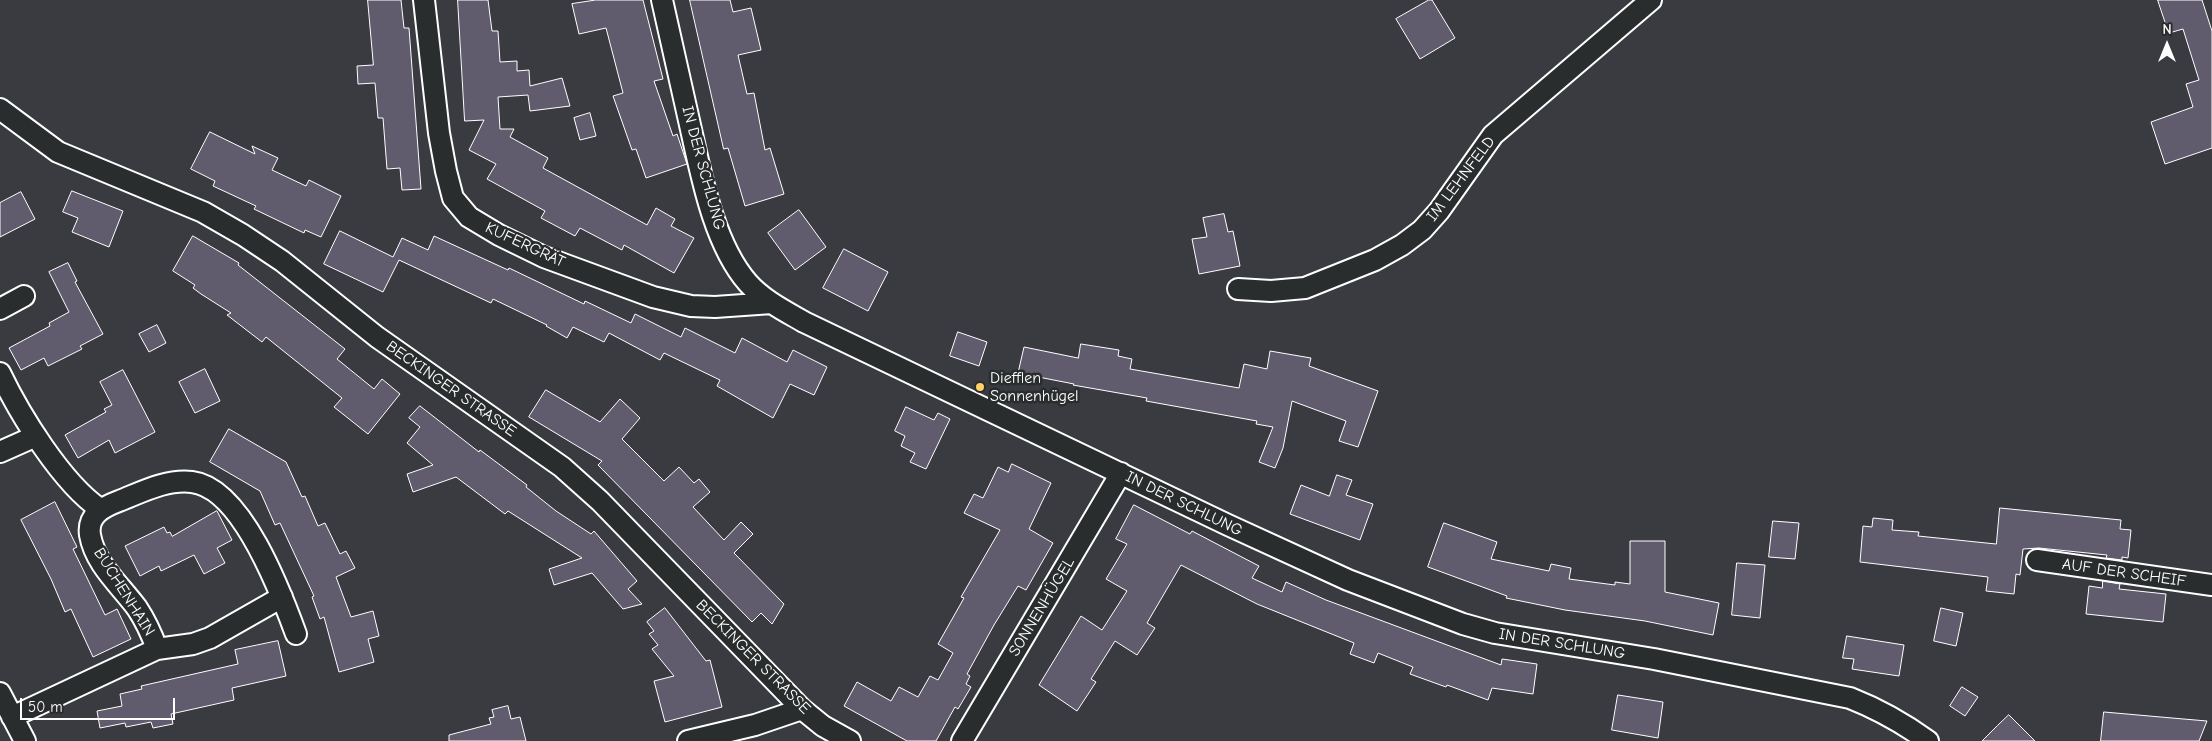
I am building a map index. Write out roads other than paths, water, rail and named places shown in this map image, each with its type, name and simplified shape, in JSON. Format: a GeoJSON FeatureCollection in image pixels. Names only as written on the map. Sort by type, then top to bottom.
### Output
{"type":"FeatureCollection","features":[{"type":"Feature","properties":{"kind":"street","name":"KUFERGRÄT"},"geometry":{"type":"LineString","coordinates":[[424,0],[439,133],[446,171],[453,198],[469,217],[499,235],[544,257],[653,297],[691,306],[715,307],[772,302]]}},
{"type":"Feature","properties":{"kind":"street","name":"IN DER SCHLUNG"},"geometry":{"type":"LineString","coordinates":[[662,0],[694,144],[719,230],[733,261],[748,284],[804,322],[1228,525],[1348,580],[1463,624],[1494,633],[1654,659],[1850,698],[1876,708],[1909,727],[1928,741]]}},
{"type":"Feature","properties":{"kind":"street","name":"IM LEHNFELD"},"geometry":{"type":"LineString","coordinates":[[1238,289],[1271,291],[1305,288],[1375,260],[1402,245],[1422,230],[1439,212],[1493,135],[1651,0]]}},
{"type":"Feature","properties":{"kind":"street","name":"BECKINGER STRASSE"},"geometry":{"type":"LineString","coordinates":[[0,109],[58,152],[203,212],[243,234],[282,261],[377,337],[562,467],[600,501],[802,709],[823,726],[850,741]]}},
{"type":"Feature","properties":{"kind":"street"},"geometry":{"type":"LineString","coordinates":[[0,309],[24,296]]}},
{"type":"Feature","properties":{"kind":"street"},"geometry":{"type":"LineString","coordinates":[[0,372],[36,436],[74,487],[85,499],[100,509],[157,486],[176,482],[194,482],[210,489],[240,518],[264,557],[296,634]]}},
{"type":"Feature","properties":{"kind":"street"},"geometry":{"type":"LineString","coordinates":[[0,452],[36,436]]}},
{"type":"Feature","properties":{"kind":"street","name":"SONNENHÜGEL"},"geometry":{"type":"LineString","coordinates":[[962,741],[1121,473]]}},
{"type":"Feature","properties":{"kind":"street","name":"BUCHENHAIN"},"geometry":{"type":"LineString","coordinates":[[100,509],[92,518],[90,526],[91,537],[102,563],[137,608],[157,649]]}},
{"type":"Feature","properties":{"kind":"street","name":"AUF DER SCHEIF"},"geometry":{"type":"LineString","coordinates":[[2036,560],[2212,585]]}},
{"type":"Feature","properties":{"kind":"street","name":"BUCHENHAIN"},"geometry":{"type":"LineString","coordinates":[[12,717],[157,649],[193,644],[210,638],[282,597]]}},
{"type":"Feature","properties":{"kind":"street"},"geometry":{"type":"LineString","coordinates":[[0,694],[25,741]]}},
{"type":"Feature","properties":{"kind":"street"},"geometry":{"type":"LineString","coordinates":[[688,741],[755,725],[802,709]]}},
{"type":"Feature","properties":{"kind":"place","name":"Diefflen Sonnenhügel"},"geometry":{"type":"Point","coordinates":[980,387]}}]}
